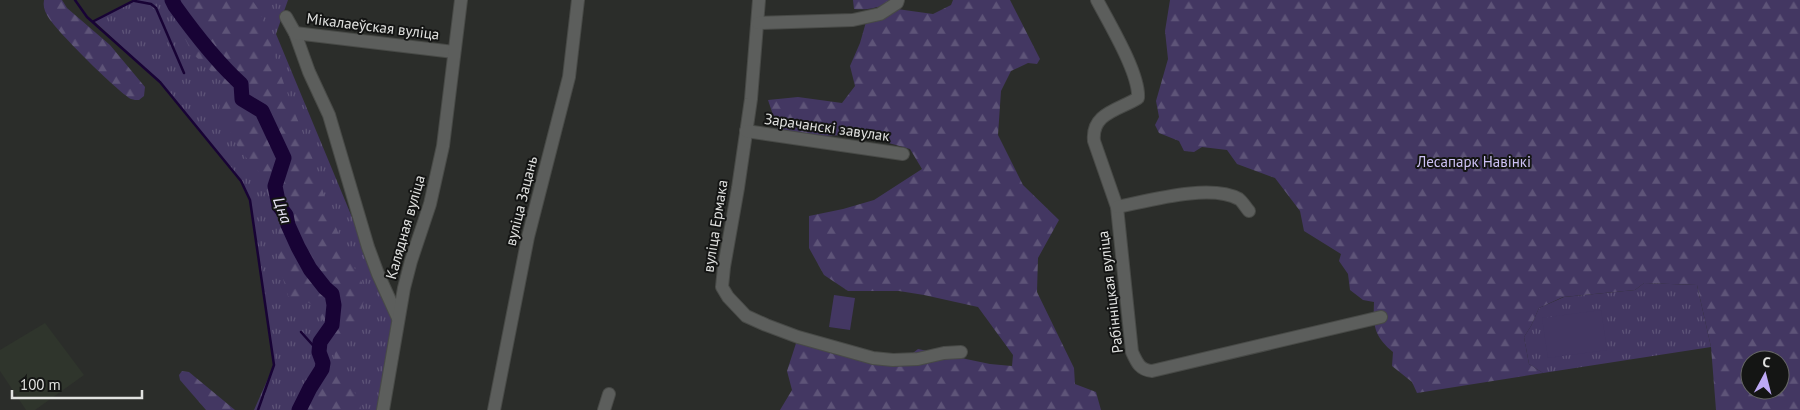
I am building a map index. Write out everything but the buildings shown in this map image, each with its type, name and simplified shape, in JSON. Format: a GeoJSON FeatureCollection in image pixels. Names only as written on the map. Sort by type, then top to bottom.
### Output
{"type":"FeatureCollection","features":[{"type":"Feature","properties":{"kind":"street","name":"Мікалаеўская вуліца"},"geometry":{"type":"LineString","coordinates":[[295,33],[454,52],[461,0]]}},
{"type":"Feature","properties":{"kind":"street","name":"вуліца Зацань"},"geometry":{"type":"LineString","coordinates":[[494,410],[528,237],[569,77],[578,0]]}},
{"type":"Feature","properties":{"kind":"street","name":"вуліца Ермака"},"geometry":{"type":"LineString","coordinates":[[760,0],[751,99],[722,287],[728,297],[746,316],[798,337],[873,358],[893,360],[918,359],[944,353],[961,352]]}},
{"type":"Feature","properties":{"kind":"street"},"geometry":{"type":"LineString","coordinates":[[758,23],[853,20],[880,14],[897,3],[898,0]]}},
{"type":"Feature","properties":{"kind":"street","name":"Рабінніцкая вуліца"},"geometry":{"type":"LineString","coordinates":[[1097,0],[1128,61],[1138,92],[1138,98],[1099,119],[1093,131],[1094,141],[1117,207],[1132,352],[1139,367],[1144,371],[1152,371],[1381,318]]}},
{"type":"Feature","properties":{"kind":"street"},"geometry":{"type":"LineString","coordinates":[[286,16],[329,115],[368,247],[398,318]]}},
{"type":"Feature","properties":{"kind":"street","name":"Калядная вуліца"},"geometry":{"type":"LineString","coordinates":[[383,410],[398,318],[410,262],[430,204],[443,146],[454,52]]}},
{"type":"Feature","properties":{"kind":"street","name":"Зарачанскі завулак"},"geometry":{"type":"LineString","coordinates":[[746,132],[903,154]]}},
{"type":"Feature","properties":{"kind":"street"},"geometry":{"type":"LineString","coordinates":[[1117,207],[1195,192],[1224,195],[1240,200],[1249,211]]}},
{"type":"Feature","properties":{"kind":"street"},"geometry":{"type":"LineString","coordinates":[[604,410],[609,394]]}},
{"type":"Feature","properties":{"kind":"shaded area"},"geometry":{"type":"Polygon","coordinates":[[[45,323],[84,375],[35,410],[26,410],[0,371],[0,350],[45,323]]]}},
{"type":"Feature","properties":{"kind":"green space"},"geometry":{"type":"Polygon","coordinates":[[[44,0],[62,0],[67,8],[110,45],[145,87],[144,96],[139,100],[131,99],[100,73],[52,22],[45,11],[44,0]]]}},
{"type":"Feature","properties":{"kind":"green space"},"geometry":{"type":"Polygon","coordinates":[[[135,0],[288,0],[276,34],[393,316],[378,410],[254,410],[274,365],[250,200],[241,181],[160,82],[94,21],[135,0]]]}},
{"type":"Feature","properties":{"kind":"green space"},"geometry":{"type":"Polygon","coordinates":[[[179,0],[252,0],[260,11],[285,87],[315,165],[328,208],[344,247],[366,291],[358,325],[344,330],[340,374],[356,395],[361,410],[305,410],[333,369],[336,341],[313,305],[288,296],[278,261],[279,230],[262,176],[239,149],[219,110],[222,82],[192,53],[175,18],[179,0]]]}},
{"type":"Feature","properties":{"kind":"green space"},"geometry":{"type":"Polygon","coordinates":[[[853,0],[890,0],[873,8],[854,9],[853,0]]]}},
{"type":"Feature","properties":{"kind":"green space"},"geometry":{"type":"Polygon","coordinates":[[[953,0],[1010,0],[1040,59],[1037,64],[1028,63],[1011,71],[1001,91],[998,135],[1023,185],[1059,220],[1038,258],[1037,292],[1074,368],[1075,384],[1096,392],[1101,410],[780,410],[792,390],[787,371],[799,334],[898,365],[918,349],[990,364],[1012,366],[1013,355],[978,307],[899,291],[848,291],[824,275],[809,248],[809,216],[874,200],[922,169],[910,149],[871,138],[841,135],[808,137],[779,133],[768,100],[798,97],[842,103],[855,86],[850,66],[860,43],[866,22],[897,9],[933,14],[951,5],[953,0]]]}},
{"type":"Feature","properties":{"kind":"green space","name":"Лесапарк Навінкі"},"geometry":{"type":"Polygon","coordinates":[[[1170,0],[1800,0],[1800,410],[1716,410],[1711,347],[1697,285],[1644,283],[1635,290],[1563,297],[1539,308],[1524,337],[1529,364],[1543,373],[1417,393],[1412,382],[1392,366],[1393,352],[1382,341],[1376,330],[1374,302],[1363,300],[1350,290],[1348,274],[1339,261],[1341,254],[1304,231],[1300,211],[1275,178],[1237,164],[1227,150],[1202,147],[1194,152],[1184,151],[1179,141],[1159,133],[1155,125],[1159,117],[1156,101],[1168,59],[1165,31],[1170,0]]]}},
{"type":"Feature","properties":{"kind":"green space"},"geometry":{"type":"Polygon","coordinates":[[[1644,283],[1697,285],[1711,347],[1543,373],[1529,364],[1524,337],[1539,308],[1564,297],[1635,290],[1644,283]]]}},
{"type":"Feature","properties":{"kind":"green space"},"geometry":{"type":"Polygon","coordinates":[[[834,295],[855,298],[850,330],[829,327],[834,295]]]}},
{"type":"Feature","properties":{"kind":"green space"},"geometry":{"type":"Polygon","coordinates":[[[1601,310],[1607,350],[1548,358],[1542,318],[1601,310]]]}},
{"type":"Feature","properties":{"kind":"green space"},"geometry":{"type":"Polygon","coordinates":[[[182,371],[189,372],[235,410],[206,410],[180,380],[179,375],[182,371]]]}},
{"type":"Feature","properties":{"kind":"waterway"},"geometry":{"type":"LineString","coordinates":[[75,0],[87,17],[160,82],[241,181],[250,200],[274,365],[258,410]]}},
{"type":"Feature","properties":{"kind":"waterway"},"geometry":{"type":"LineString","coordinates":[[94,21],[135,0]]}},
{"type":"Feature","properties":{"kind":"waterway","name":"Цна"},"geometry":{"type":"LineString","coordinates":[[172,0],[206,47],[241,84],[242,99],[262,111],[284,158],[275,186],[279,206],[286,215],[288,225],[310,269],[332,294],[334,305],[332,325],[320,342],[319,352],[323,363],[322,369],[299,410]]}},
{"type":"Feature","properties":{"kind":"waterway"},"geometry":{"type":"LineString","coordinates":[[135,1],[151,4],[156,8],[184,73]]}},
{"type":"Feature","properties":{"kind":"waterway"},"geometry":{"type":"LineString","coordinates":[[301,332],[319,352]]}}]}
